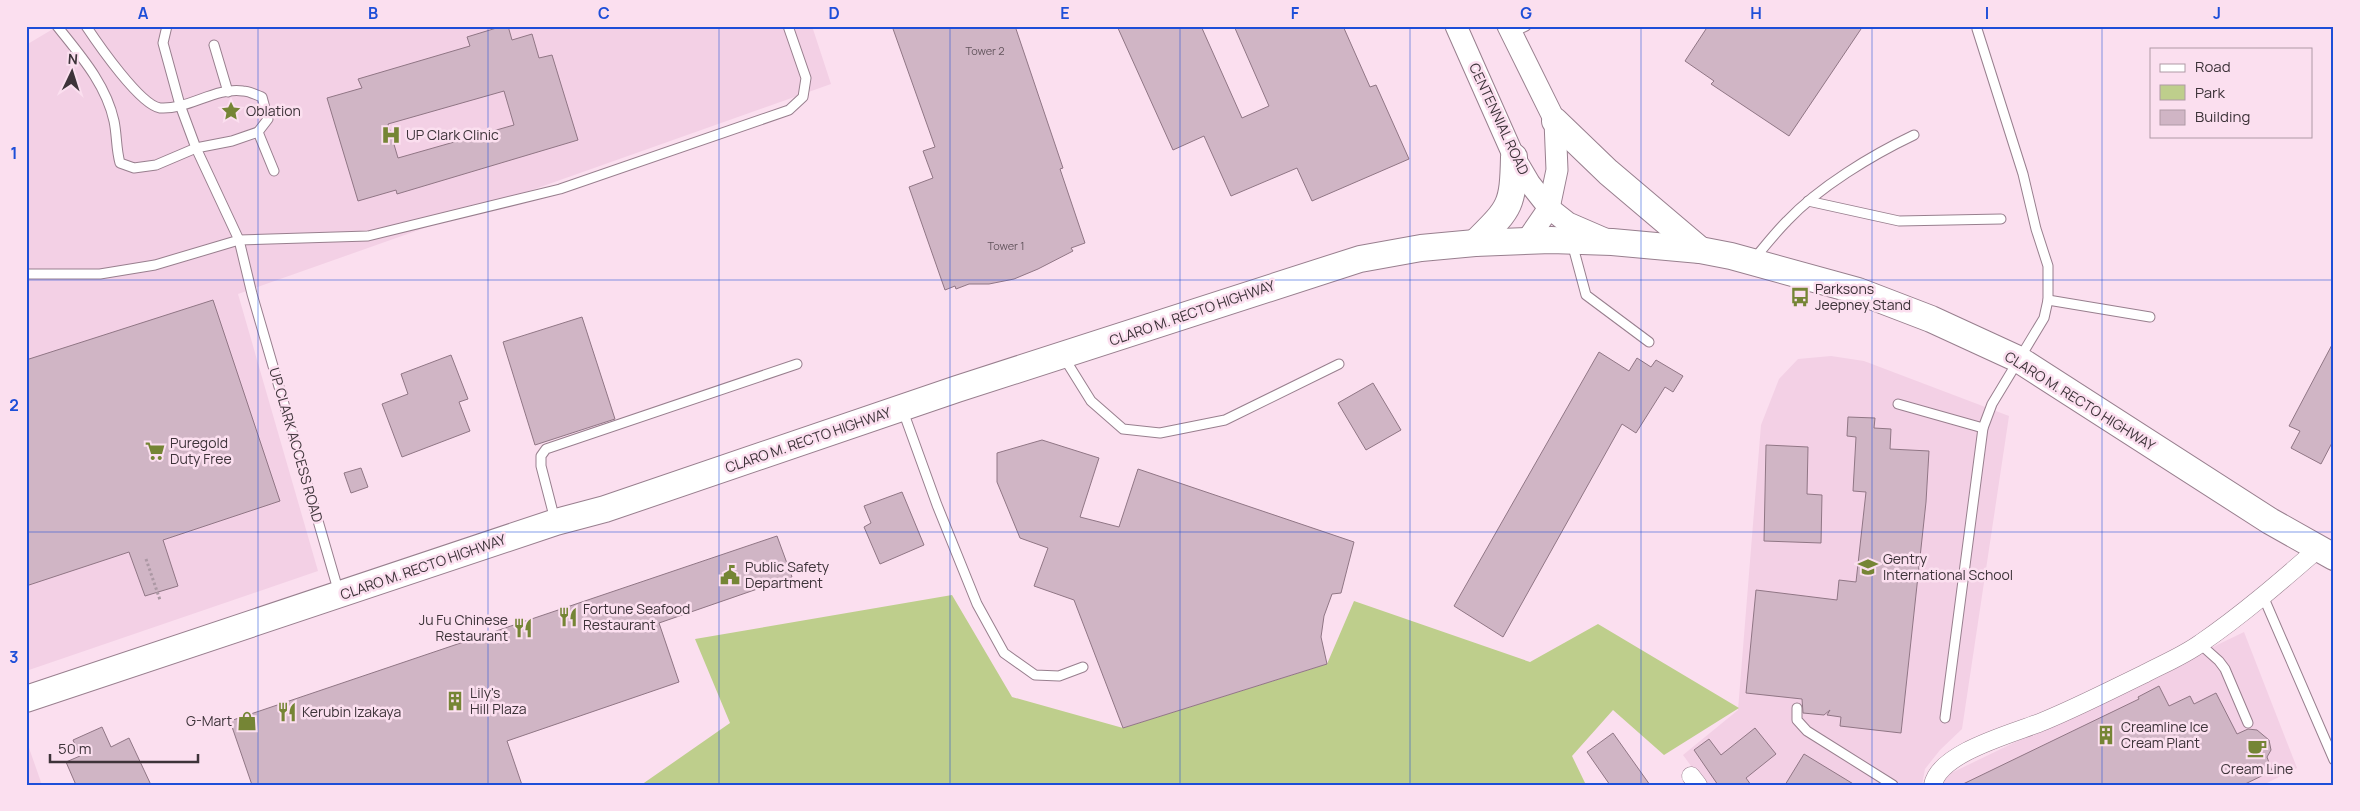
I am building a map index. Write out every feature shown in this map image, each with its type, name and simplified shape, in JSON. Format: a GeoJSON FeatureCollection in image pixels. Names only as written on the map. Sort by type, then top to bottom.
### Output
{"type":"FeatureCollection","features":[{"type":"Feature","properties":{"kind":"main road"},"geometry":{"type":"LineString","coordinates":[[1555,121],[1608,172],[1700,250]]}},
{"type":"Feature","properties":{"kind":"main road"},"geometry":{"type":"LineString","coordinates":[[1475,243],[1509,206],[1513,190],[1514,157]]}},
{"type":"Feature","properties":{"kind":"main road","name":"CLARO M. RECTO HIGHWAY"},"geometry":{"type":"LineString","coordinates":[[26,699],[340,596],[556,522],[605,509],[902,408],[1360,259],[1388,252],[1475,243],[1571,240],[1700,250],[1753,261],[1875,297],[1931,319],[2018,359],[2254,511],[2329,547]]}},
{"type":"Feature","properties":{"kind":"street","name":"CENTENNIAL ROAD"},"geometry":{"type":"LineString","coordinates":[[1456,26],[1514,157],[1530,184],[1549,208],[1568,223],[1612,242]]}},
{"type":"Feature","properties":{"kind":"street"},"geometry":{"type":"LineString","coordinates":[[1515,29],[1555,121],[1557,170],[1549,208],[1527,240]]}},
{"type":"Feature","properties":{"kind":"street"},"geometry":{"type":"LineString","coordinates":[[1933,785],[1935,775],[1948,761],[1965,752],[2046,720],[2104,694],[2200,644],[2329,547]]}},
{"type":"Feature","properties":{"kind":"lane"},"geometry":{"type":"LineString","coordinates":[[57,26],[88,64],[102,88],[114,121],[115,147],[120,163],[134,168],[156,165],[196,148],[232,141],[258,132],[268,119],[262,97],[243,91],[228,92],[180,105],[159,108],[141,97],[100,48],[86,26]]}},
{"type":"Feature","properties":{"kind":"lane","name":"UP CLARK ACCESS ROAD"},"geometry":{"type":"LineString","coordinates":[[167,26],[163,43],[180,105],[196,148],[238,240],[340,596]]}},
{"type":"Feature","properties":{"kind":"lane"},"geometry":{"type":"LineString","coordinates":[[26,274],[100,274],[155,265],[238,240],[368,236],[560,188],[789,110],[804,97],[806,78],[788,26]]}},
{"type":"Feature","properties":{"kind":"lane"},"geometry":{"type":"LineString","coordinates":[[1945,718],[1983,428],[1992,404],[2044,318],[2048,300],[2048,266],[2036,229],[2023,174],[1977,29],[1978,26]]}},
{"type":"Feature","properties":{"kind":"lane"},"geometry":{"type":"LineString","coordinates":[[214,44],[228,92]]}},
{"type":"Feature","properties":{"kind":"lane"},"geometry":{"type":"LineString","coordinates":[[258,132],[274,171]]}},
{"type":"Feature","properties":{"kind":"lane"},"geometry":{"type":"LineString","coordinates":[[1753,261],[1786,221],[1808,201],[1883,150],[1914,135]]}},
{"type":"Feature","properties":{"kind":"lane"},"geometry":{"type":"LineString","coordinates":[[1808,201],[1899,222],[2001,219]]}},
{"type":"Feature","properties":{"kind":"lane"},"geometry":{"type":"LineString","coordinates":[[1571,240],[1586,295],[1649,342]]}},
{"type":"Feature","properties":{"kind":"lane"},"geometry":{"type":"LineString","coordinates":[[2048,300],[2150,318]]}},
{"type":"Feature","properties":{"kind":"lane"},"geometry":{"type":"LineString","coordinates":[[1063,356],[1091,401],[1123,429],[1160,433],[1225,420],[1339,364]]}},
{"type":"Feature","properties":{"kind":"lane"},"geometry":{"type":"LineString","coordinates":[[556,522],[541,466],[541,456],[546,449],[796,364]]}},
{"type":"Feature","properties":{"kind":"lane"},"geometry":{"type":"LineString","coordinates":[[1898,404],[1983,428]]}},
{"type":"Feature","properties":{"kind":"lane"},"geometry":{"type":"LineString","coordinates":[[902,408],[937,505],[977,604],[1004,653],[1035,675],[1059,676],[1083,667]]}},
{"type":"Feature","properties":{"kind":"lane"},"geometry":{"type":"LineString","coordinates":[[2263,596],[2334,760]]}},
{"type":"Feature","properties":{"kind":"lane"},"geometry":{"type":"LineString","coordinates":[[2200,644],[2225,669],[2248,723]]}},
{"type":"Feature","properties":{"kind":"lane"},"geometry":{"type":"LineString","coordinates":[[1797,708],[1797,720],[1807,731],[1893,785]]}},
{"type":"Feature","properties":{"kind":"path"},"geometry":{"type":"LineString","coordinates":[[146,559],[160,600]]}},
{"type":"Feature","properties":{"kind":"shaded area"},"geometry":{"type":"Polygon","coordinates":[[[58,26],[812,26],[831,84],[238,294],[318,571],[26,671],[26,45],[58,26]]]}},
{"type":"Feature","properties":{"kind":"shaded area","name":"Gentry International School"},"geometry":{"type":"Polygon","coordinates":[[[1831,356],[1864,361],[2009,416],[1962,729],[1940,750],[1925,769],[1922,785],[1705,785],[1683,755],[1738,710],[1761,425],[1779,379],[1798,359],[1831,356]]]}},
{"type":"Feature","properties":{"kind":"shaded area"},"geometry":{"type":"Polygon","coordinates":[[[2244,632],[2297,768],[2263,785],[1942,785],[1947,775],[2244,632]]]}},
{"type":"Feature","properties":{"kind":"shaded area"},"geometry":{"type":"Polygon","coordinates":[[[29,748],[42,785],[26,785],[26,749],[29,748]]]}},
{"type":"Feature","properties":{"kind":"green space"},"geometry":{"type":"Polygon","coordinates":[[[952,595],[1012,697],[1123,728],[1327,664],[1354,601],[1530,662],[1598,624],[1739,708],[1664,755],[1613,710],[1572,756],[1586,785],[641,785],[730,723],[695,639],[952,595]]]}},
{"type":"Feature","properties":{"kind":"building"},"geometry":{"type":"Polygon","coordinates":[[[503,26],[508,26],[512,40],[532,34],[539,58],[552,55],[578,140],[397,194],[396,190],[358,201],[327,98],[362,88],[358,79],[470,46],[467,37],[503,26]],[[504,91],[388,124],[398,158],[514,125],[504,91]]]}},
{"type":"Feature","properties":{"kind":"building"},"geometry":{"type":"Polygon","coordinates":[[[892,26],[1015,26],[1063,168],[1060,169],[1085,243],[1071,248],[1073,251],[1038,269],[1014,279],[989,284],[969,284],[956,289],[955,286],[945,290],[909,187],[933,178],[923,151],[935,147],[892,26]]]}},
{"type":"Feature","properties":{"kind":"building"},"geometry":{"type":"Polygon","coordinates":[[[1117,26],[1201,26],[1242,118],[1269,106],[1234,26],[1343,26],[1370,87],[1376,85],[1409,159],[1312,201],[1297,168],[1231,196],[1204,136],[1173,150],[1117,26]]]}},
{"type":"Feature","properties":{"kind":"building"},"geometry":{"type":"Polygon","coordinates":[[[1708,26],[1863,26],[1789,136],[1711,84],[1714,81],[1685,61],[1708,26]]]}},
{"type":"Feature","properties":{"kind":"building","name":"Puregold Duty Free"},"geometry":{"type":"Polygon","coordinates":[[[213,300],[280,501],[163,540],[178,586],[145,596],[129,552],[26,586],[26,360],[213,300]]]}},
{"type":"Feature","properties":{"kind":"building"},"geometry":{"type":"Polygon","coordinates":[[[582,317],[615,419],[535,445],[503,342],[582,317]]]}},
{"type":"Feature","properties":{"kind":"building"},"geometry":{"type":"Polygon","coordinates":[[[2334,341],[2334,439],[2321,464],[2291,448],[2300,431],[2289,426],[2334,341]]]}},
{"type":"Feature","properties":{"kind":"building"},"geometry":{"type":"Polygon","coordinates":[[[1599,352],[1629,371],[1637,358],[1651,367],[1656,360],[1683,376],[1673,392],[1665,387],[1636,433],[1622,424],[1503,637],[1454,606],[1599,352]]]}},
{"type":"Feature","properties":{"kind":"building"},"geometry":{"type":"Polygon","coordinates":[[[451,355],[468,399],[459,402],[470,431],[402,457],[382,404],[408,394],[401,374],[451,355]]]}},
{"type":"Feature","properties":{"kind":"building"},"geometry":{"type":"Polygon","coordinates":[[[1373,383],[1401,430],[1366,450],[1338,403],[1373,383]]]}},
{"type":"Feature","properties":{"kind":"building"},"geometry":{"type":"Polygon","coordinates":[[[1848,417],[1875,418],[1874,428],[1891,429],[1890,449],[1929,451],[1926,502],[1901,733],[1840,726],[1841,717],[1827,715],[1830,710],[1824,715],[1803,713],[1802,699],[1746,693],[1756,590],[1837,600],[1839,580],[1856,582],[1866,492],[1853,491],[1856,437],[1847,436],[1848,417]]]}},
{"type":"Feature","properties":{"kind":"building"},"geometry":{"type":"Polygon","coordinates":[[[1042,440],[1099,458],[1080,517],[1119,527],[1138,469],[1354,542],[1341,593],[1332,594],[1324,616],[1321,637],[1327,664],[1123,728],[1074,600],[1034,586],[1048,548],[1020,538],[997,482],[997,453],[1042,440]]]}},
{"type":"Feature","properties":{"kind":"building"},"geometry":{"type":"Polygon","coordinates":[[[1766,445],[1808,447],[1807,494],[1822,495],[1821,543],[1764,541],[1766,445]]]}},
{"type":"Feature","properties":{"kind":"building"},"geometry":{"type":"Polygon","coordinates":[[[361,468],[368,487],[351,493],[344,473],[361,468]]]}},
{"type":"Feature","properties":{"kind":"building"},"geometry":{"type":"Polygon","coordinates":[[[902,492],[924,545],[880,564],[864,527],[871,523],[864,506],[902,492]]]}},
{"type":"Feature","properties":{"kind":"building","name":"Lily's Hill Plaza"},"geometry":{"type":"Polygon","coordinates":[[[777,536],[792,577],[659,623],[679,682],[507,741],[522,785],[252,785],[230,721],[777,536]]]}},
{"type":"Feature","properties":{"kind":"building"},"geometry":{"type":"Polygon","coordinates":[[[2159,686],[2169,706],[2190,696],[2194,704],[2216,693],[2237,734],[2248,729],[2257,730],[2269,740],[2271,750],[2267,757],[2272,771],[2243,785],[1961,785],[2139,699],[2138,697],[2159,686]]]}},
{"type":"Feature","properties":{"kind":"building"},"geometry":{"type":"Polygon","coordinates":[[[102,727],[111,747],[129,738],[151,785],[76,785],[66,762],[80,756],[73,740],[102,727]]]}},
{"type":"Feature","properties":{"kind":"building"},"geometry":{"type":"Polygon","coordinates":[[[1755,728],[1776,754],[1746,778],[1751,785],[1718,785],[1694,750],[1709,739],[1721,755],[1755,728]]]}},
{"type":"Feature","properties":{"kind":"building"},"geometry":{"type":"Polygon","coordinates":[[[1613,733],[1650,785],[1610,785],[1587,752],[1613,733]]]}},
{"type":"Feature","properties":{"kind":"building"},"geometry":{"type":"Polygon","coordinates":[[[1804,754],[1855,785],[1785,785],[1804,754]]]}},
{"type":"Feature","properties":{"kind":"place","name":"Oblation"},"geometry":{"type":"Point","coordinates":[231,111]}},
{"type":"Feature","properties":{"kind":"place","name":"UP Clark Clinic"},"geometry":{"type":"Point","coordinates":[391,135]}},
{"type":"Feature","properties":{"kind":"place","name":"Parksons Jeepney Stand"},"geometry":{"type":"Point","coordinates":[1800,297]}},
{"type":"Feature","properties":{"kind":"place","name":"Puregold Duty Free"},"geometry":{"type":"Point","coordinates":[155,451]}},
{"type":"Feature","properties":{"kind":"place","name":"Gentry International School"},"geometry":{"type":"Point","coordinates":[1868,567]}},
{"type":"Feature","properties":{"kind":"place","name":"Public Safety Department"},"geometry":{"type":"Point","coordinates":[730,575]}},
{"type":"Feature","properties":{"kind":"place","name":"Fortune Seafood Restaurant"},"geometry":{"type":"Point","coordinates":[568,617]}},
{"type":"Feature","properties":{"kind":"place","name":"Ju Fu Chinese Restaurant"},"geometry":{"type":"Point","coordinates":[523,628]}},
{"type":"Feature","properties":{"kind":"place","name":"Lily's Hill Plaza"},"geometry":{"type":"Point","coordinates":[455,701]}},
{"type":"Feature","properties":{"kind":"place","name":"Kerubin Izakaya"},"geometry":{"type":"Point","coordinates":[287,712]}},
{"type":"Feature","properties":{"kind":"place","name":"G-Mart"},"geometry":{"type":"Point","coordinates":[247,721]}},
{"type":"Feature","properties":{"kind":"place","name":"Creamline Ice Cream Plant"},"geometry":{"type":"Point","coordinates":[2106,735]}},
{"type":"Feature","properties":{"kind":"place","name":"Cream Line"},"geometry":{"type":"Point","coordinates":[2257,748]}}]}
